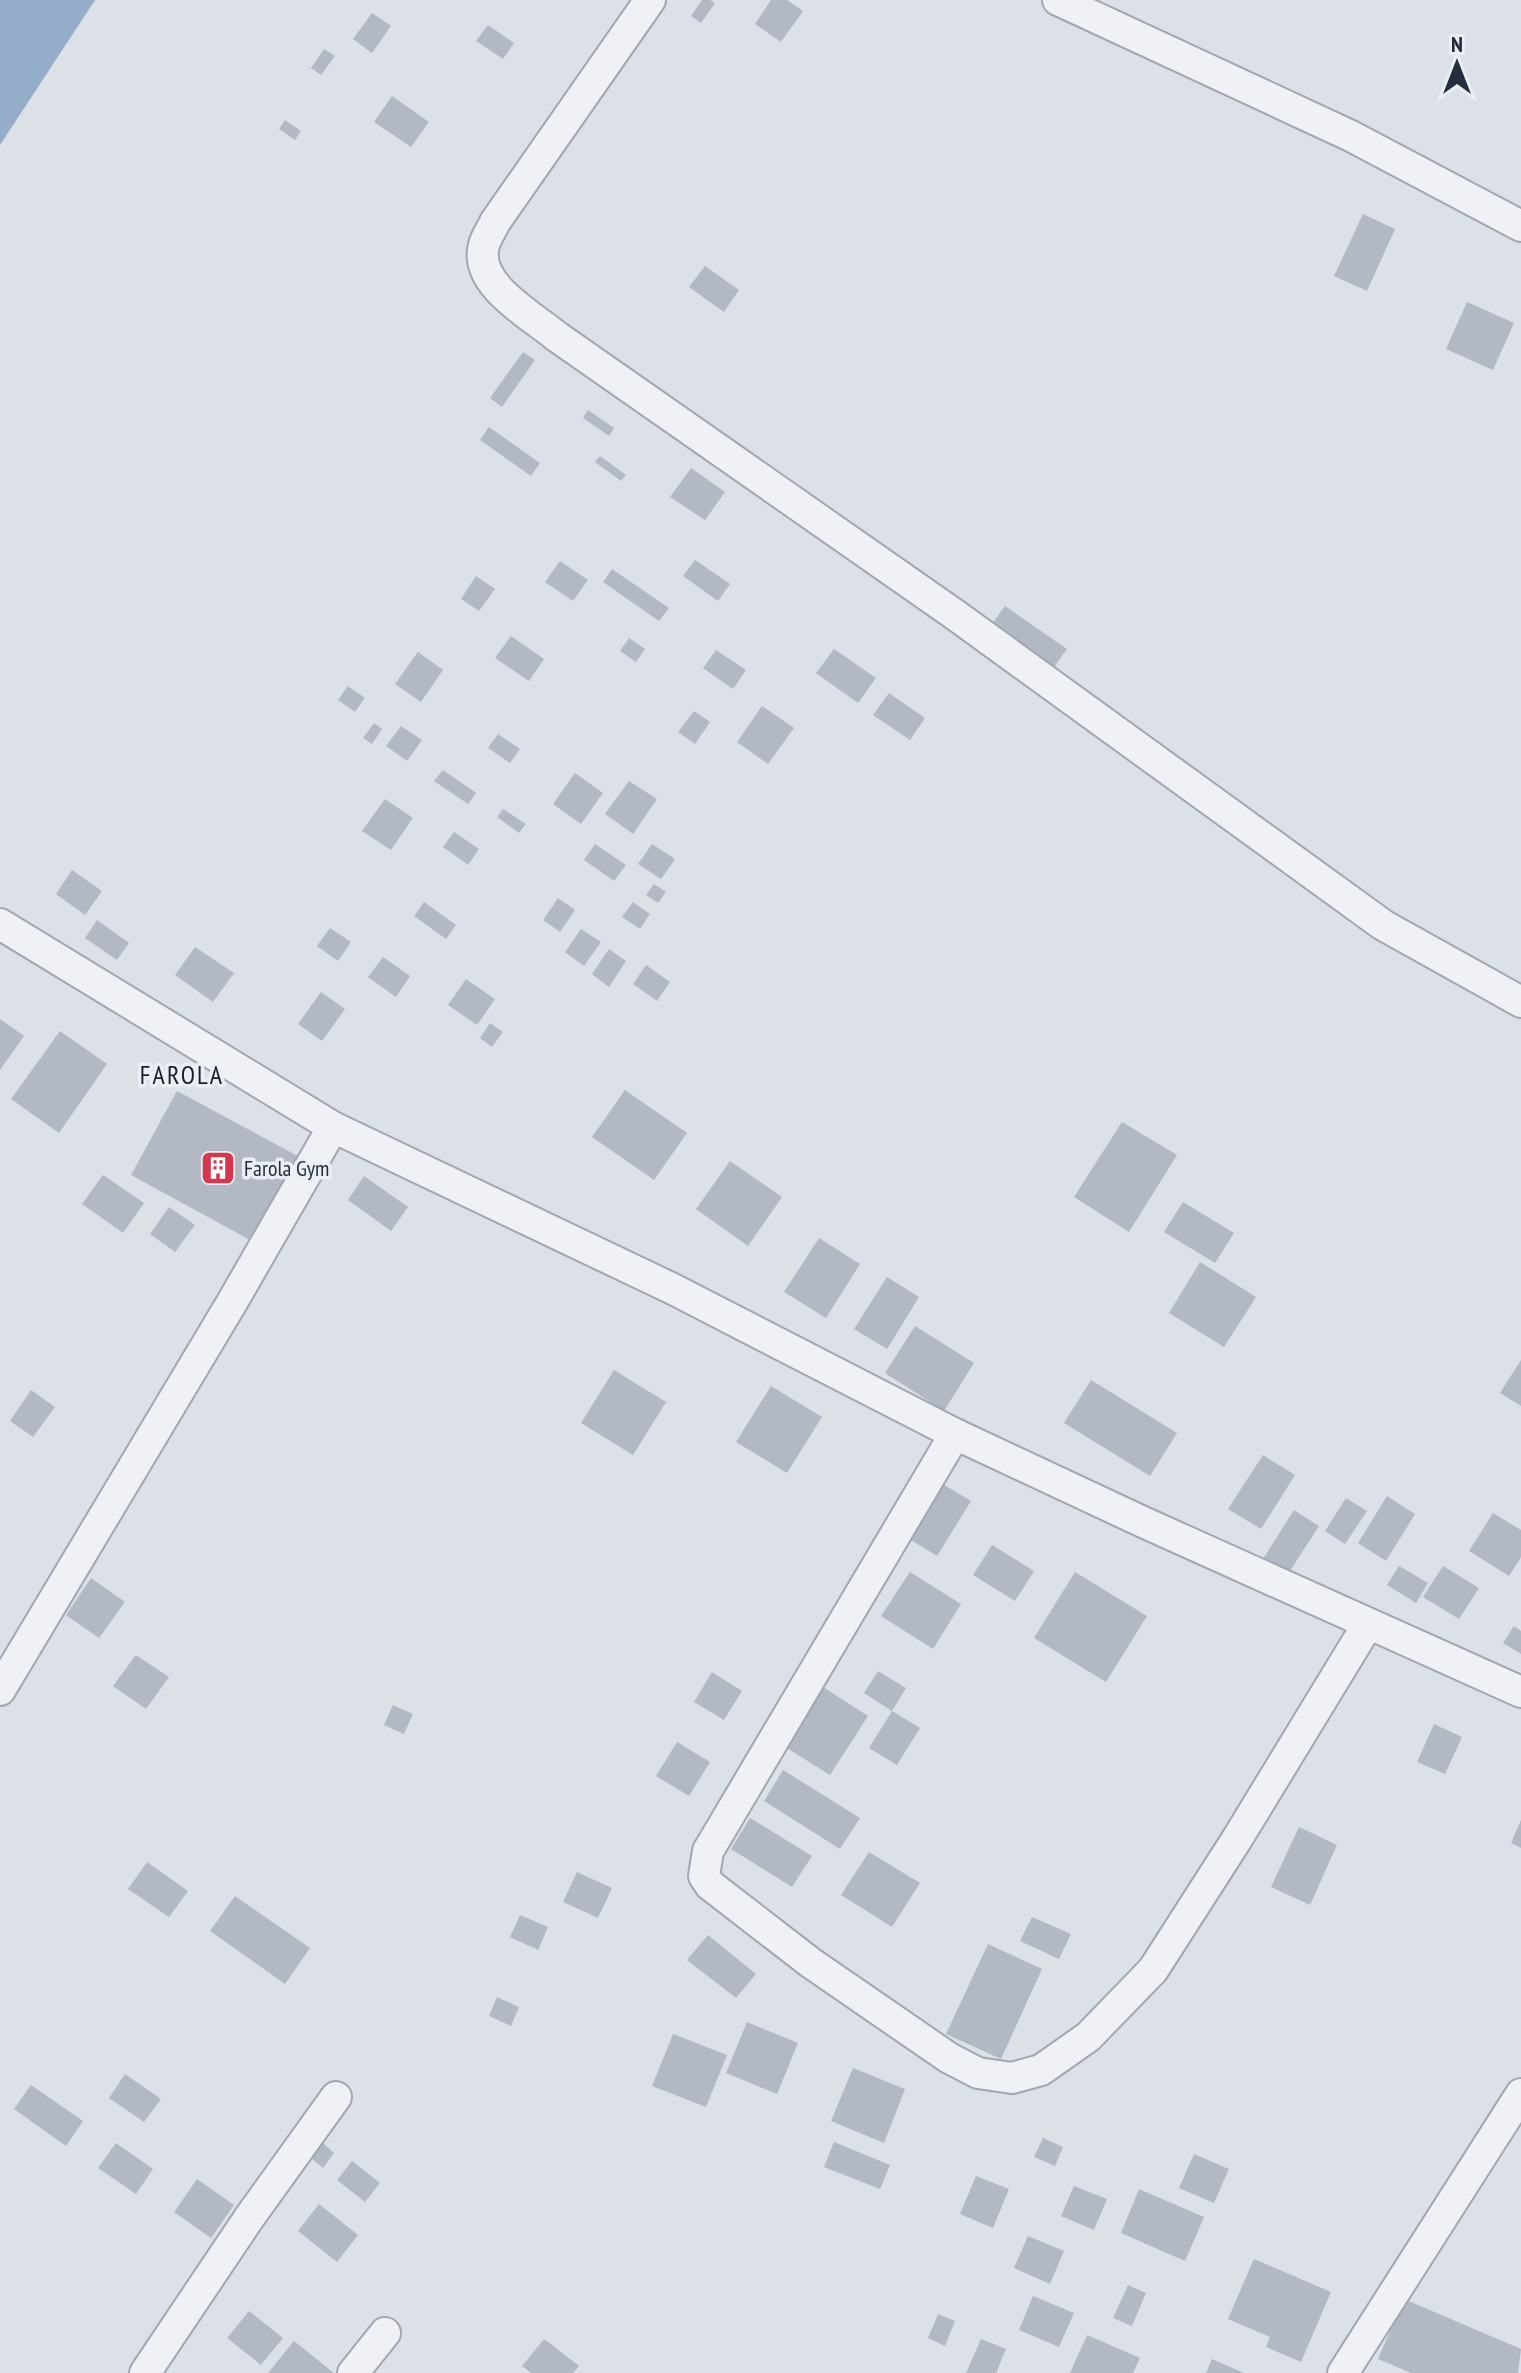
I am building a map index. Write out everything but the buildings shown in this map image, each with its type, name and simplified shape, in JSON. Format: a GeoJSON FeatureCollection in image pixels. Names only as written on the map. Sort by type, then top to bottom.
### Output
{"type":"FeatureCollection","features":[{"type":"Feature","properties":{"kind":"street"},"geometry":{"type":"LineString","coordinates":[[650,0],[495,222],[484,245],[482,260],[495,287],[556,336],[954,614],[1383,925],[1521,1002]]}},
{"type":"Feature","properties":{"kind":"street"},"geometry":{"type":"LineString","coordinates":[[1058,0],[1351,136],[1521,226]]}},
{"type":"Feature","properties":{"kind":"street"},"geometry":{"type":"LineString","coordinates":[[0,924],[333,1127],[673,1289],[955,1434],[1521,1692]]}},
{"type":"Feature","properties":{"kind":"street"},"geometry":{"type":"LineString","coordinates":[[0,1690],[333,1127]]}},
{"type":"Feature","properties":{"kind":"street"},"geometry":{"type":"LineString","coordinates":[[955,1434],[708,1851],[704,1876],[710,1885],[811,1963],[949,2058],[978,2073],[1012,2078],[1041,2070],[1088,2037],[1153,1970],[1368,1624]]}},
{"type":"Feature","properties":{"kind":"street"},"geometry":{"type":"LineString","coordinates":[[1343,2373],[1521,2094]]}},
{"type":"Feature","properties":{"kind":"street"},"geometry":{"type":"LineString","coordinates":[[145,2373],[249,2218],[336,2097]]}},
{"type":"Feature","properties":{"kind":"street"},"geometry":{"type":"LineString","coordinates":[[353,2373],[385,2333]]}},
{"type":"Feature","properties":{"kind":"water"},"geometry":{"type":"Polygon","coordinates":[[[0,0],[95,0],[0,145],[0,0]]]}},
{"type":"Feature","properties":{"kind":"place","name":"Farola Gym"},"geometry":{"type":"Point","coordinates":[218,1168]}},
{"type":"Feature","properties":{"kind":"district","name":"FAROLA"},"geometry":{"type":"Point","coordinates":[182,1075]}}]}
